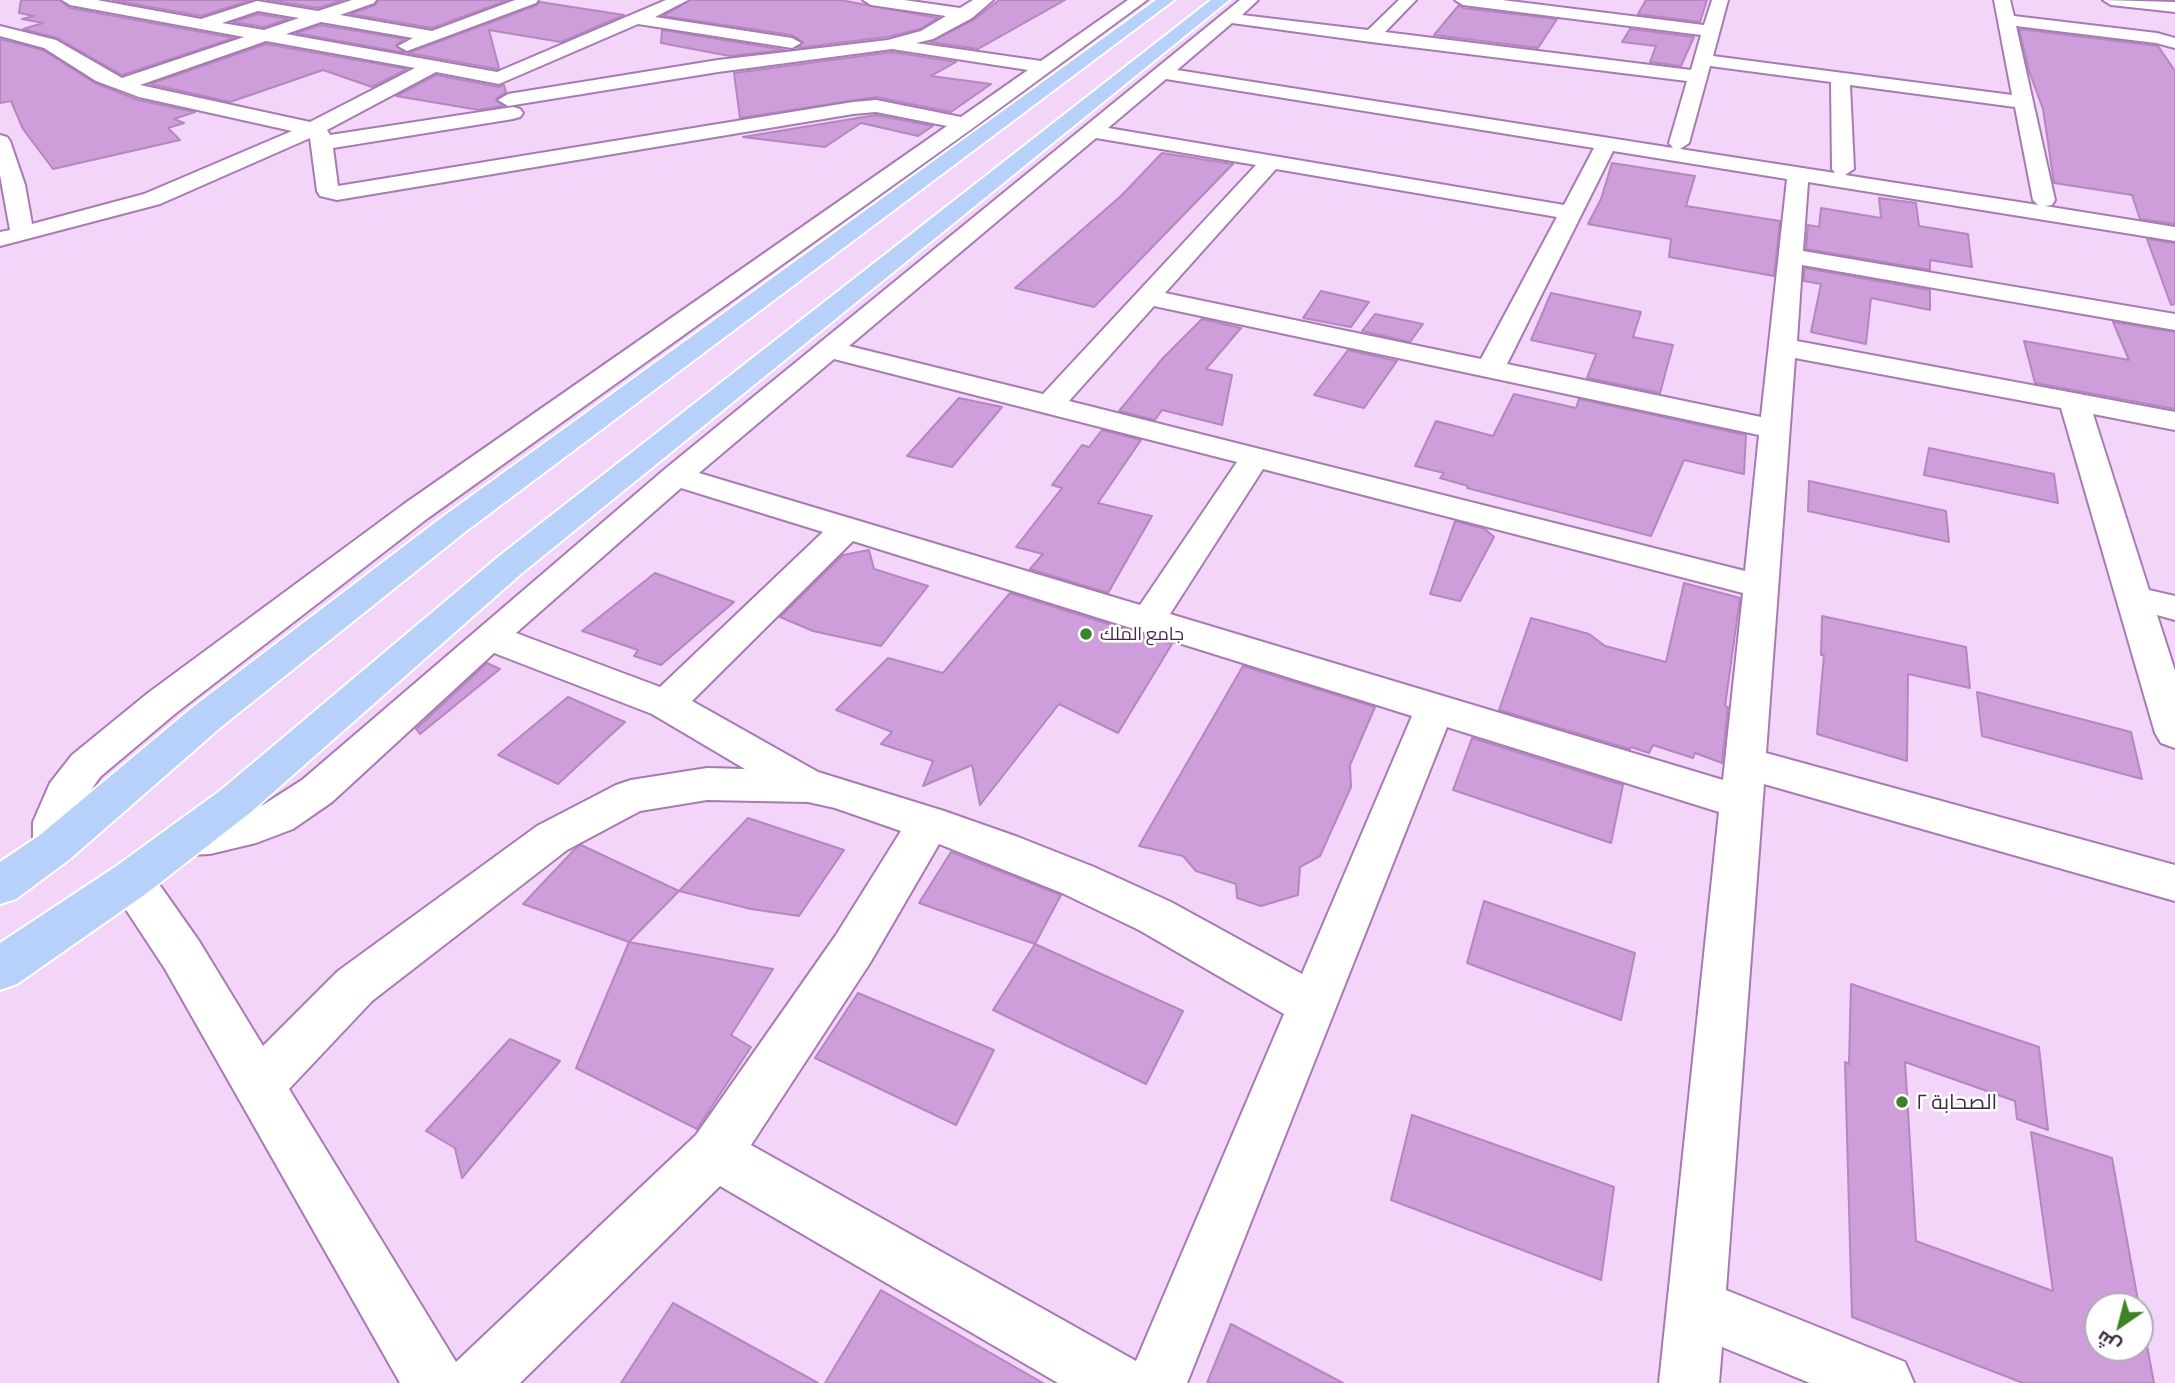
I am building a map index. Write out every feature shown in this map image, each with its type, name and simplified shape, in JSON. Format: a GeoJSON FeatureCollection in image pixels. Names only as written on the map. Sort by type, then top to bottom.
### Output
{"type":"FeatureCollection","features":[{"type":"Feature","properties":{"kind":"main road"},"geometry":{"type":"LineString","coordinates":[[0,886],[55,847],[207,718],[404,563],[931,161],[1166,0]]}},
{"type":"Feature","properties":{"kind":"main road"},"geometry":{"type":"LineString","coordinates":[[1,965],[131,880],[189,838],[245,794],[455,611],[561,524],[1020,176],[1233,6]]}},
{"type":"Feature","properties":{"kind":"street"},"geometry":{"type":"LineString","coordinates":[[69,0],[499,78],[680,0]]}},
{"type":"Feature","properties":{"kind":"street"},"geometry":{"type":"LineString","coordinates":[[121,85],[368,0]]}},
{"type":"Feature","properties":{"kind":"street"},"geometry":{"type":"LineString","coordinates":[[380,56],[530,0]]}},
{"type":"Feature","properties":{"kind":"street"},"geometry":{"type":"LineString","coordinates":[[871,0],[966,13]]}},
{"type":"Feature","properties":{"kind":"street"},"geometry":{"type":"LineString","coordinates":[[0,31],[50,44],[121,85],[317,136],[510,107],[835,50],[888,45],[927,35],[985,0]]}},
{"type":"Feature","properties":{"kind":"street"},"geometry":{"type":"LineString","coordinates":[[55,847],[54,822],[65,794],[86,766],[152,710],[416,511],[931,161],[966,124],[1139,0]]}},
{"type":"Feature","properties":{"kind":"street"},"geometry":{"type":"LineString","coordinates":[[1371,37],[1408,0]]}},
{"type":"Feature","properties":{"kind":"street"},"geometry":{"type":"LineString","coordinates":[[1463,0],[1711,31]]}},
{"type":"Feature","properties":{"kind":"street"},"geometry":{"type":"LineString","coordinates":[[1679,143],[1720,0]]}},
{"type":"Feature","properties":{"kind":"street"},"geometry":{"type":"LineString","coordinates":[[1994,0],[2003,7],[2175,43]]}},
{"type":"Feature","properties":{"kind":"street"},"geometry":{"type":"LineString","coordinates":[[2111,0],[2175,7]]}},
{"type":"Feature","properties":{"kind":"street"},"geometry":{"type":"LineString","coordinates":[[202,24],[257,6],[432,36]]}},
{"type":"Feature","properties":{"kind":"street"},"geometry":{"type":"LineString","coordinates":[[189,838],[232,833],[267,822],[299,805],[676,476],[829,349],[1020,176],[1092,131],[1168,68],[1233,6],[1371,37],[1700,68],[1840,78],[2023,102]]}},
{"type":"Feature","properties":{"kind":"street"},"geometry":{"type":"LineString","coordinates":[[2003,7],[2044,200]]}},
{"type":"Feature","properties":{"kind":"street"},"geometry":{"type":"LineString","coordinates":[[635,19],[835,50]]}},
{"type":"Feature","properties":{"kind":"street"},"geometry":{"type":"LineString","coordinates":[[888,45],[1045,67]]}},
{"type":"Feature","properties":{"kind":"street"},"geometry":{"type":"LineString","coordinates":[[0,141],[14,185],[11,236],[152,199],[317,136],[434,66]]}},
{"type":"Feature","properties":{"kind":"street"},"geometry":{"type":"LineString","coordinates":[[1168,68],[1843,169],[2175,234]]}},
{"type":"Feature","properties":{"kind":"street"},"geometry":{"type":"LineString","coordinates":[[1168,68],[1606,145],[1798,175],[1969,195],[2044,200],[2175,219]]}},
{"type":"Feature","properties":{"kind":"street"},"geometry":{"type":"LineString","coordinates":[[499,78],[530,160]]}},
{"type":"Feature","properties":{"kind":"street"},"geometry":{"type":"LineString","coordinates":[[1840,78],[1843,169]]}},
{"type":"Feature","properties":{"kind":"street"},"geometry":{"type":"LineString","coordinates":[[317,136],[328,191],[331,193],[853,108],[876,106],[966,124]]}},
{"type":"Feature","properties":{"kind":"street"},"geometry":{"type":"LineString","coordinates":[[1092,131],[1571,213]]}},
{"type":"Feature","properties":{"kind":"street"},"geometry":{"type":"LineString","coordinates":[[1490,369],[1606,145]]}},
{"type":"Feature","properties":{"kind":"street"},"geometry":{"type":"LineString","coordinates":[[1049,405],[1272,161]]}},
{"type":"Feature","properties":{"kind":"street"},"geometry":{"type":"LineString","coordinates":[[1689,1383],[1798,175]]}},
{"type":"Feature","properties":{"kind":"street"},"geometry":{"type":"LineString","coordinates":[[1791,256],[2175,322]]}},
{"type":"Feature","properties":{"kind":"street"},"geometry":{"type":"LineString","coordinates":[[1148,298],[1775,429]]}},
{"type":"Feature","properties":{"kind":"street"},"geometry":{"type":"LineString","coordinates":[[1782,346],[2175,421]]}},
{"type":"Feature","properties":{"kind":"street"},"geometry":{"type":"LineString","coordinates":[[829,349],[1761,586]]}},
{"type":"Feature","properties":{"kind":"street"},"geometry":{"type":"LineString","coordinates":[[2074,402],[2175,733]]}},
{"type":"Feature","properties":{"kind":"street"},"geometry":{"type":"LineString","coordinates":[[1148,621],[1255,457]]}},
{"type":"Feature","properties":{"kind":"street"},"geometry":{"type":"LineString","coordinates":[[676,476],[1435,708],[1743,783],[2175,883]]}},
{"type":"Feature","properties":{"kind":"street"},"geometry":{"type":"LineString","coordinates":[[666,704],[846,528]]}},
{"type":"Feature","properties":{"kind":"street"},"geometry":{"type":"LineString","coordinates":[[2133,597],[2175,608]]}},
{"type":"Feature","properties":{"kind":"street"},"geometry":{"type":"LineString","coordinates":[[489,637],[666,704],[808,786]]}},
{"type":"Feature","properties":{"kind":"street"},"geometry":{"type":"LineString","coordinates":[[1157,1383],[1435,708]]}},
{"type":"Feature","properties":{"kind":"street"},"geometry":{"type":"LineString","coordinates":[[259,1084],[355,986],[552,838],[631,796],[707,784],[808,786],[839,793],[1003,849],[1144,911],[1233,958],[1314,1006]]}},
{"type":"Feature","properties":{"kind":"street"},"geometry":{"type":"LineString","coordinates":[[477,1383],[715,1154],[853,949],[929,823]]}},
{"type":"Feature","properties":{"kind":"street"},"geometry":{"type":"LineString","coordinates":[[131,880],[182,955],[434,1383]]}},
{"type":"Feature","properties":{"kind":"street"},"geometry":{"type":"LineString","coordinates":[[715,1154],[1116,1383]]}},
{"type":"Feature","properties":{"kind":"street"},"geometry":{"type":"LineString","coordinates":[[1696,1307],[1884,1383]]}},
{"type":"Feature","properties":{"kind":"building"},"geometry":{"type":"Polygon","coordinates":[[[21,0],[60,0],[70,8],[234,38],[122,75],[57,38],[23,29],[43,23],[22,19],[34,16],[19,13],[21,0]]]}},
{"type":"Feature","properties":{"kind":"building"},"geometry":{"type":"Polygon","coordinates":[[[112,0],[252,0],[201,16],[112,0]]]}},
{"type":"Feature","properties":{"kind":"building"},"geometry":{"type":"Polygon","coordinates":[[[267,0],[343,0],[318,8],[267,0]]]}},
{"type":"Feature","properties":{"kind":"building"},"geometry":{"type":"Polygon","coordinates":[[[379,0],[508,0],[432,28],[350,14],[375,5],[379,0]]]}},
{"type":"Feature","properties":{"kind":"building"},"geometry":{"type":"Polygon","coordinates":[[[690,0],[840,0],[938,18],[920,29],[887,37],[797,48],[803,42],[792,35],[663,16],[690,0]]]}},
{"type":"Feature","properties":{"kind":"building"},"geometry":{"type":"Polygon","coordinates":[[[999,0],[1065,0],[978,49],[930,42],[973,20],[999,0]]]}},
{"type":"Feature","properties":{"kind":"building"},"geometry":{"type":"Polygon","coordinates":[[[1646,0],[1707,0],[1700,22],[1638,14],[1646,0]]]}},
{"type":"Feature","properties":{"kind":"building"},"geometry":{"type":"Polygon","coordinates":[[[540,2],[624,15],[561,42],[489,30],[499,68],[497,69],[408,53],[537,5],[540,2]]]}},
{"type":"Feature","properties":{"kind":"building"},"geometry":{"type":"Polygon","coordinates":[[[1459,5],[1463,8],[1557,19],[1538,48],[1434,35],[1459,5]]]}},
{"type":"Feature","properties":{"kind":"building"},"geometry":{"type":"Polygon","coordinates":[[[258,14],[288,19],[264,27],[233,22],[258,14]]]}},
{"type":"Feature","properties":{"kind":"building"},"geometry":{"type":"Polygon","coordinates":[[[321,25],[405,39],[396,45],[405,53],[296,33],[321,25]]]}},
{"type":"Feature","properties":{"kind":"building"},"geometry":{"type":"Polygon","coordinates":[[[1630,29],[1694,37],[1681,66],[1650,62],[1656,46],[1622,42],[1630,29]]]}},
{"type":"Feature","properties":{"kind":"building"},"geometry":{"type":"Polygon","coordinates":[[[2019,29],[2158,46],[2175,71],[2175,224],[2140,219],[2132,195],[2054,183],[2043,109],[2029,71],[2019,29]]]}},
{"type":"Feature","properties":{"kind":"building"},"geometry":{"type":"Polygon","coordinates":[[[662,30],[785,50],[730,56],[661,43],[662,30]]]}},
{"type":"Feature","properties":{"kind":"building"},"geometry":{"type":"Polygon","coordinates":[[[0,39],[43,50],[95,83],[138,100],[195,112],[174,119],[184,123],[168,128],[180,140],[53,169],[23,129],[11,101],[0,103],[0,39]]]}},
{"type":"Feature","properties":{"kind":"building"},"geometry":{"type":"Polygon","coordinates":[[[266,44],[407,69],[372,87],[323,70],[230,102],[150,84],[266,44]]]}},
{"type":"Feature","properties":{"kind":"building"},"geometry":{"type":"Polygon","coordinates":[[[892,52],[956,62],[931,76],[991,84],[951,112],[876,97],[740,118],[734,73],[892,52]]]}},
{"type":"Feature","properties":{"kind":"building"},"geometry":{"type":"Polygon","coordinates":[[[436,75],[499,87],[504,85],[506,92],[496,99],[503,106],[479,110],[396,96],[436,75]]]}},
{"type":"Feature","properties":{"kind":"building"},"geometry":{"type":"Polygon","coordinates":[[[876,115],[933,126],[918,136],[861,123],[825,147],[743,137],[876,115]]]}},
{"type":"Feature","properties":{"kind":"building"},"geometry":{"type":"Polygon","coordinates":[[[1162,153],[1233,164],[1094,307],[1015,288],[1121,196],[1162,153]]]}},
{"type":"Feature","properties":{"kind":"building"},"geometry":{"type":"Polygon","coordinates":[[[1612,163],[1695,176],[1686,206],[1780,221],[1774,276],[1669,257],[1671,239],[1588,224],[1601,199],[1612,163]]]}},
{"type":"Feature","properties":{"kind":"building"},"geometry":{"type":"Polygon","coordinates":[[[1879,198],[1916,203],[1919,226],[1968,234],[1972,267],[1930,260],[1930,270],[1806,249],[1808,225],[1819,227],[1821,208],[1881,218],[1879,198]]]}},
{"type":"Feature","properties":{"kind":"building"},"geometry":{"type":"Polygon","coordinates":[[[2147,239],[2175,243],[2175,304],[2171,305],[2147,239]]]}},
{"type":"Feature","properties":{"kind":"building"},"geometry":{"type":"Polygon","coordinates":[[[1804,268],[1930,290],[1930,310],[1871,298],[1866,344],[1811,332],[1821,284],[1804,281],[1804,268]]]}},
{"type":"Feature","properties":{"kind":"building"},"geometry":{"type":"Polygon","coordinates":[[[1321,291],[1369,302],[1351,327],[1303,318],[1321,291]]]}},
{"type":"Feature","properties":{"kind":"building"},"geometry":{"type":"Polygon","coordinates":[[[1551,293],[1641,312],[1633,337],[1673,345],[1660,393],[1587,378],[1596,354],[1531,340],[1551,293]]]}},
{"type":"Feature","properties":{"kind":"building"},"geometry":{"type":"Polygon","coordinates":[[[1375,314],[1423,324],[1410,342],[1362,331],[1375,314]]]}},
{"type":"Feature","properties":{"kind":"building"},"geometry":{"type":"Polygon","coordinates":[[[1202,319],[1241,328],[1206,369],[1232,375],[1222,425],[1162,410],[1155,420],[1119,411],[1163,358],[1202,319]]]}},
{"type":"Feature","properties":{"kind":"building"},"geometry":{"type":"Polygon","coordinates":[[[2113,322],[2175,332],[2175,409],[2035,383],[2024,341],[2129,360],[2113,322]]]}},
{"type":"Feature","properties":{"kind":"building"},"geometry":{"type":"Polygon","coordinates":[[[1348,350],[1397,361],[1364,408],[1314,395],[1348,350]]]}},
{"type":"Feature","properties":{"kind":"building"},"geometry":{"type":"Polygon","coordinates":[[[1514,394],[1576,408],[1579,399],[1746,435],[1744,474],[1684,460],[1651,536],[1467,488],[1468,486],[1440,478],[1444,473],[1415,466],[1436,421],[1493,436],[1514,394]]]}},
{"type":"Feature","properties":{"kind":"building"},"geometry":{"type":"Polygon","coordinates":[[[959,398],[1002,407],[952,467],[907,456],[959,398]]]}},
{"type":"Feature","properties":{"kind":"building"},"geometry":{"type":"Polygon","coordinates":[[[1102,430],[1141,440],[1098,503],[1152,516],[1108,593],[1030,569],[1043,554],[1016,547],[1062,488],[1052,485],[1082,445],[1089,447],[1102,430]]]}},
{"type":"Feature","properties":{"kind":"building"},"geometry":{"type":"Polygon","coordinates":[[[1929,448],[2054,474],[2058,503],[1924,475],[1929,448]]]}},
{"type":"Feature","properties":{"kind":"building"},"geometry":{"type":"Polygon","coordinates":[[[1809,481],[1946,511],[1949,542],[1808,511],[1809,481]]]}},
{"type":"Feature","properties":{"kind":"building"},"geometry":{"type":"Polygon","coordinates":[[[1455,521],[1485,529],[1494,537],[1460,601],[1430,594],[1455,521]]]}},
{"type":"Feature","properties":{"kind":"building"},"geometry":{"type":"Polygon","coordinates":[[[869,550],[874,569],[928,586],[881,646],[813,631],[780,617],[843,555],[869,550]]]}},
{"type":"Feature","properties":{"kind":"building"},"geometry":{"type":"Polygon","coordinates":[[[655,573],[734,602],[661,665],[634,656],[638,650],[582,631],[655,573]]]}},
{"type":"Feature","properties":{"kind":"building"},"geometry":{"type":"Polygon","coordinates":[[[1684,583],[1740,598],[1725,706],[1728,707],[1722,763],[1695,753],[1693,758],[1653,745],[1649,753],[1631,747],[1630,749],[1499,710],[1531,618],[1589,634],[1605,646],[1666,662],[1684,583]]]}},
{"type":"Feature","properties":{"kind":"building"},"geometry":{"type":"Polygon","coordinates":[[[1010,593],[1172,644],[1118,733],[1059,704],[980,805],[972,765],[923,786],[933,761],[881,744],[892,732],[836,710],[888,658],[943,673],[1010,593]]]}},
{"type":"Feature","properties":{"kind":"building"},"geometry":{"type":"Polygon","coordinates":[[[1822,616],[1966,647],[1970,688],[1908,674],[1907,761],[1817,734],[1824,655],[1821,655],[1822,616]]]}},
{"type":"Feature","properties":{"kind":"building"},"geometry":{"type":"Polygon","coordinates":[[[487,663],[500,669],[420,734],[416,729],[487,663]]]}},
{"type":"Feature","properties":{"kind":"building"},"geometry":{"type":"Polygon","coordinates":[[[1243,666],[1375,707],[1350,765],[1351,787],[1320,856],[1300,867],[1298,895],[1261,906],[1237,898],[1236,884],[1196,871],[1183,856],[1139,846],[1243,666]]]}},
{"type":"Feature","properties":{"kind":"building"},"geometry":{"type":"Polygon","coordinates":[[[1977,692],[2131,732],[2142,779],[1982,736],[1977,692]]]}},
{"type":"Feature","properties":{"kind":"building"},"geometry":{"type":"Polygon","coordinates":[[[568,697],[625,722],[558,784],[498,755],[568,697]]]}},
{"type":"Feature","properties":{"kind":"building"},"geometry":{"type":"Polygon","coordinates":[[[1472,738],[1623,785],[1611,843],[1453,790],[1472,738]]]}},
{"type":"Feature","properties":{"kind":"building"},"geometry":{"type":"Polygon","coordinates":[[[748,818],[844,850],[799,916],[751,909],[679,891],[748,818]]]}},
{"type":"Feature","properties":{"kind":"building"},"geometry":{"type":"Polygon","coordinates":[[[581,845],[679,891],[629,942],[523,904],[581,845]]]}},
{"type":"Feature","properties":{"kind":"building"},"geometry":{"type":"Polygon","coordinates":[[[951,852],[1061,895],[1035,944],[919,903],[951,852]]]}},
{"type":"Feature","properties":{"kind":"building"},"geometry":{"type":"Polygon","coordinates":[[[1484,901],[1635,953],[1621,1020],[1467,963],[1484,901]]]}},
{"type":"Feature","properties":{"kind":"building"},"geometry":{"type":"Polygon","coordinates":[[[629,942],[773,969],[731,1035],[751,1047],[697,1129],[576,1068],[629,942]]]}},
{"type":"Feature","properties":{"kind":"building"},"geometry":{"type":"Polygon","coordinates":[[[1035,944],[1183,1011],[1146,1084],[993,1010],[1035,944]]]}},
{"type":"Feature","properties":{"kind":"building"},"geometry":{"type":"Polygon","coordinates":[[[1851,984],[2039,1047],[2048,1130],[2017,1119],[2015,1101],[1905,1062],[1916,1241],[2053,1291],[2031,1132],[2112,1158],[2136,1292],[2084,1292],[2084,1362],[2150,1362],[2154,1383],[2023,1383],[1852,1317],[1845,1062],[1849,1064],[1851,984]]]}},
{"type":"Feature","properties":{"kind":"building"},"geometry":{"type":"Polygon","coordinates":[[[858,993],[994,1050],[956,1125],[815,1058],[858,993]]]}},
{"type":"Feature","properties":{"kind":"building"},"geometry":{"type":"Polygon","coordinates":[[[510,1039],[560,1061],[462,1178],[455,1148],[426,1131],[510,1039]]]}},
{"type":"Feature","properties":{"kind":"building"},"geometry":{"type":"Polygon","coordinates":[[[1412,1115],[1614,1187],[1601,1280],[1391,1200],[1412,1115]]]}},
{"type":"Feature","properties":{"kind":"building"},"geometry":{"type":"Polygon","coordinates":[[[881,1290],[1043,1383],[825,1383],[881,1290]]]}},
{"type":"Feature","properties":{"kind":"building"},"geometry":{"type":"Polygon","coordinates":[[[673,1303],[818,1383],[621,1383],[673,1303]]]}},
{"type":"Feature","properties":{"kind":"building"},"geometry":{"type":"Polygon","coordinates":[[[1231,1324],[1343,1383],[1207,1383],[1231,1324]]]}},
{"type":"Feature","properties":{"kind":"place","name":"جامع الملك"},"geometry":{"type":"Point","coordinates":[1086,634]}},
{"type":"Feature","properties":{"kind":"place","name":"الصحابة ٢"},"geometry":{"type":"Point","coordinates":[1902,1102]}}]}
